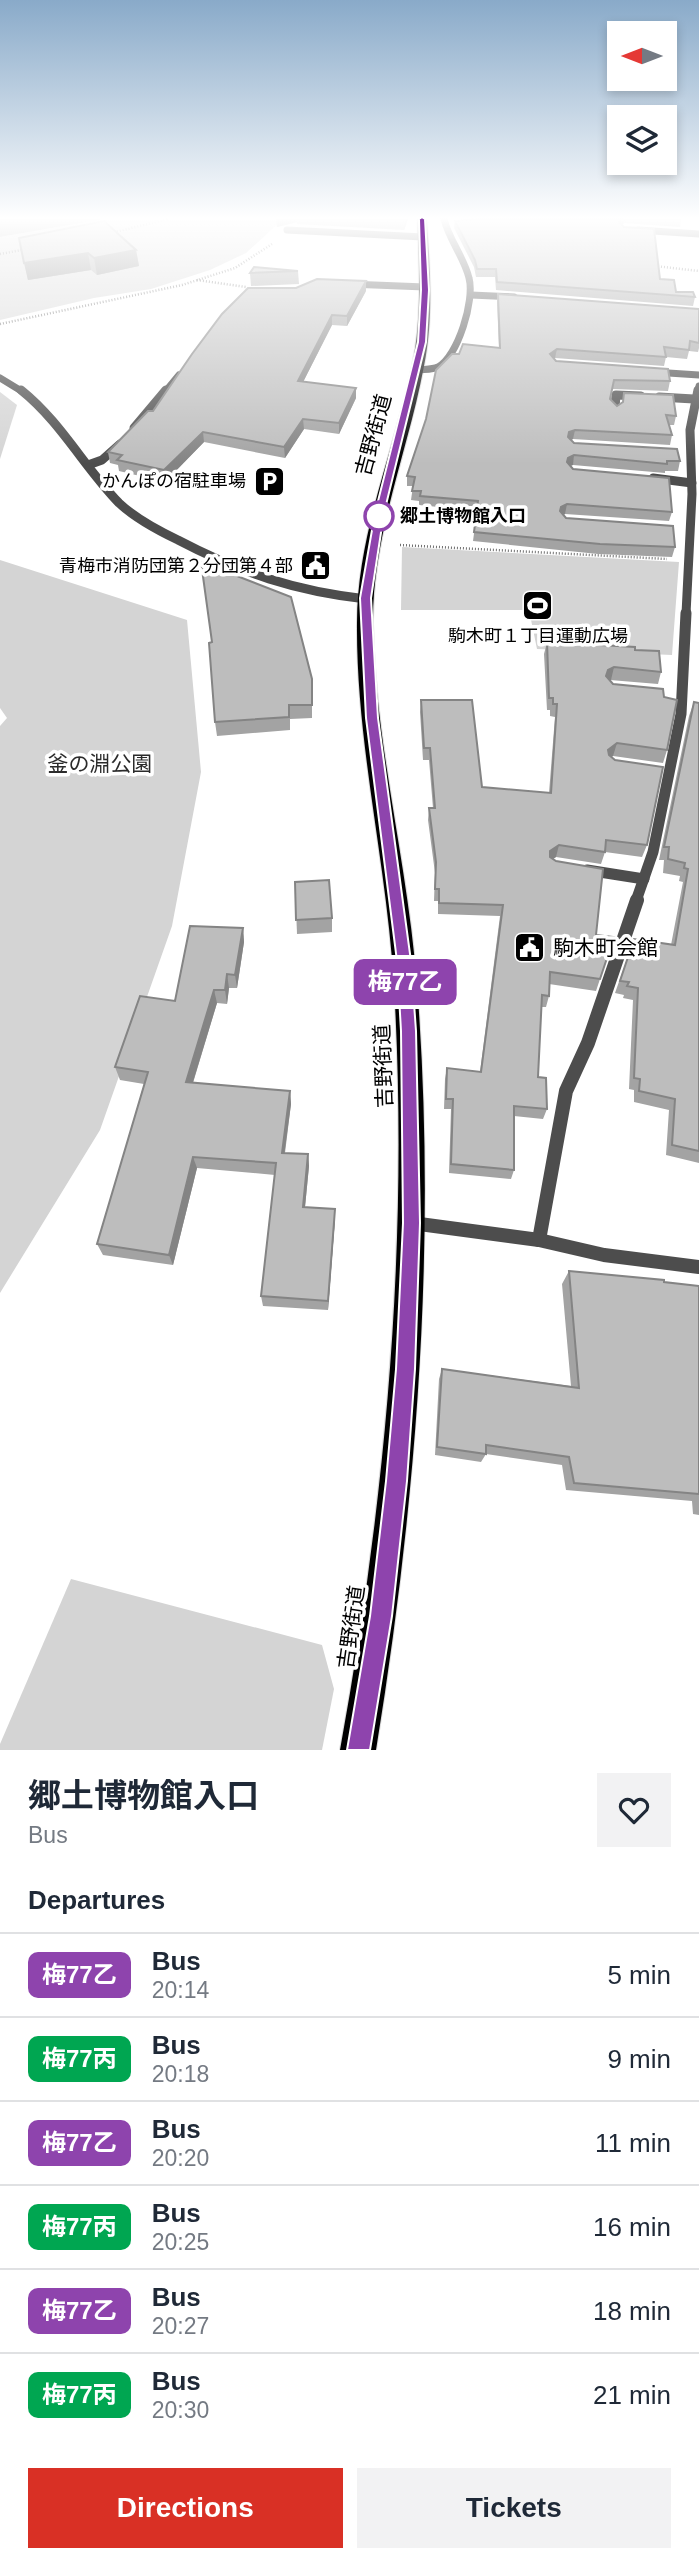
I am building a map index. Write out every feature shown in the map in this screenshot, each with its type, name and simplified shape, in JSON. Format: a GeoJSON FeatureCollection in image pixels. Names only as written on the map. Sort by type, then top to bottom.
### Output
{"type":"FeatureCollection","features":[{"type":"Feature","properties":{"kind":"highway","name":"吉野街道"},"geometry":{"type":"LineString","coordinates":[[358,1750],[381,1616],[396,1481],[412,1223],[404,961],[371,707],[366,598],[380,513],[417,370],[424,301]]}},
{"type":"Feature","properties":{"kind":"street"},"geometry":{"type":"LineString","coordinates":[[417,370],[436,368],[442,364],[469,316],[470,301]]}},
{"type":"Feature","properties":{"kind":"street"},"geometry":{"type":"LineString","coordinates":[[88,465],[102,460],[118,447],[184,368]]}},
{"type":"Feature","properties":{"kind":"street"},"geometry":{"type":"LineString","coordinates":[[0,377],[33,399],[128,511],[144,523],[228,567],[294,589],[366,598]]}},
{"type":"Feature","properties":{"kind":"street"},"geometry":{"type":"LineString","coordinates":[[539,1240],[566,1091],[588,1043],[653,852],[677,694],[695,470],[690,453],[695,421],[694,400],[699,386]]}},
{"type":"Feature","properties":{"kind":"street"},"geometry":{"type":"LineString","coordinates":[[677,453],[690,453]]}},
{"type":"Feature","properties":{"kind":"street"},"geometry":{"type":"LineString","coordinates":[[677,529],[690,530]]}},
{"type":"Feature","properties":{"kind":"street"},"geometry":{"type":"LineString","coordinates":[[568,867],[644,879]]}},
{"type":"Feature","properties":{"kind":"street"},"geometry":{"type":"LineString","coordinates":[[412,1223],[539,1240],[604,1255],[699,1267]]}},
{"type":"Feature","properties":{"kind":"lane"},"geometry":{"type":"LineString","coordinates":[[645,371],[699,375]]}},
{"type":"Feature","properties":{"kind":"lane"},"geometry":{"type":"LineString","coordinates":[[615,408],[616,395],[694,400]]}},
{"type":"Feature","properties":{"kind":"lane"},"geometry":{"type":"LineString","coordinates":[[648,477],[692,483]]}},
{"type":"Feature","properties":{"kind":"path"},"geometry":{"type":"LineString","coordinates":[[0,324],[103,301]]}},
{"type":"Feature","properties":{"kind":"path"},"geometry":{"type":"LineString","coordinates":[[399,545],[688,561]]}},
{"type":"Feature","properties":{"kind":"green space"},"geometry":{"type":"Polygon","coordinates":[[[0,301],[83,301],[0,320],[0,301]]]}},
{"type":"Feature","properties":{"kind":"green space"},"geometry":{"type":"Polygon","coordinates":[[[0,392],[17,405],[0,459],[0,392]]]}},
{"type":"Feature","properties":{"kind":"green space","name":"駒木町１丁目運動広場"},"geometry":{"type":"Polygon","coordinates":[[[402,547],[679,562],[672,655],[537,649],[529,610],[401,610],[402,547]]]}},
{"type":"Feature","properties":{"kind":"green space","name":"釜の淵公園"},"geometry":{"type":"Polygon","coordinates":[[[0,560],[187,620],[201,772],[172,926],[100,1130],[0,1293],[0,726],[7,718],[0,708],[0,560]]]}},
{"type":"Feature","properties":{"kind":"green space"},"geometry":{"type":"Polygon","coordinates":[[[71,1579],[322,1645],[334,1689],[322,1750],[0,1750],[0,1744],[71,1579]]]}},
{"type":"Feature","properties":{"kind":"building"},"geometry":{"type":"Polygon","coordinates":[[[235,301],[355,301],[347,316],[332,315],[298,381],[356,388],[339,423],[303,419],[284,447],[203,432],[164,470],[117,460],[122,455],[108,452],[148,411],[153,411],[222,314],[235,301]]]}},
{"type":"Feature","properties":{"kind":"building"},"geometry":{"type":"Polygon","coordinates":[[[498,301],[587,301],[699,309],[699,343],[690,341],[689,350],[664,347],[666,357],[557,349],[550,354],[556,361],[668,369],[670,381],[614,380],[610,399],[617,406],[623,402],[624,393],[673,395],[676,416],[666,415],[672,435],[575,430],[569,432],[568,437],[574,443],[677,449],[680,461],[667,461],[667,464],[574,455],[568,458],[567,462],[573,469],[669,478],[672,512],[567,504],[561,507],[560,511],[566,518],[673,526],[675,547],[600,544],[474,532],[478,501],[420,496],[421,491],[412,491],[415,477],[407,476],[426,419],[436,370],[452,354],[459,354],[463,344],[500,348],[498,301]]]}},
{"type":"Feature","properties":{"kind":"building"},"geometry":{"type":"Polygon","coordinates":[[[201,562],[291,597],[312,679],[312,705],[289,705],[289,717],[215,722],[209,643],[212,642],[201,562]]]}},
{"type":"Feature","properties":{"kind":"building"},"geometry":{"type":"Polygon","coordinates":[[[547,642],[659,651],[661,672],[614,667],[608,670],[606,676],[613,684],[663,689],[664,697],[677,700],[667,750],[617,743],[608,750],[615,760],[663,767],[647,845],[606,840],[605,852],[559,845],[550,851],[550,857],[556,861],[603,869],[596,935],[614,937],[600,979],[550,972],[549,996],[542,995],[538,1077],[546,1078],[547,1109],[514,1106],[514,1170],[451,1164],[453,1099],[446,1099],[447,1068],[481,1072],[503,905],[439,903],[439,889],[435,889],[436,862],[429,808],[435,808],[430,748],[424,748],[421,700],[472,700],[482,787],[551,793],[557,704],[553,704],[553,698],[549,698],[547,642]]]}},
{"type":"Feature","properties":{"kind":"building"},"geometry":{"type":"Polygon","coordinates":[[[694,702],[699,703],[699,1151],[672,1145],[675,1099],[639,1091],[640,1079],[634,1078],[638,988],[627,986],[629,982],[620,981],[634,939],[675,945],[688,869],[684,868],[685,863],[668,859],[669,847],[664,847],[694,702]]]}},
{"type":"Feature","properties":{"kind":"building"},"geometry":{"type":"Polygon","coordinates":[[[329,880],[332,918],[296,920],[295,882],[329,880]]]}},
{"type":"Feature","properties":{"kind":"building"},"geometry":{"type":"Polygon","coordinates":[[[190,926],[243,928],[235,975],[227,974],[225,990],[214,990],[186,1082],[290,1091],[282,1153],[308,1154],[303,1207],[335,1209],[328,1301],[261,1296],[276,1163],[193,1157],[169,1255],[97,1244],[148,1072],[115,1067],[140,996],[175,1001],[190,926]]]}},
{"type":"Feature","properties":{"kind":"building"},"geometry":{"type":"Polygon","coordinates":[[[569,1271],[699,1286],[699,1494],[574,1483],[569,1457],[486,1445],[486,1454],[437,1447],[442,1369],[579,1388],[569,1271]]]}},
{"type":"Feature","properties":{"kind":"bus line","name":"梅77乙"},"geometry":{"type":"LineString","coordinates":[[358,1750],[381,1616],[396,1481],[412,1223],[410,1084],[404,961],[372,718],[365,622],[366,598],[380,513],[418,366],[425,301]]}},
{"type":"Feature","properties":{"kind":"place","name":"かんぽの宿駐車場"},"geometry":{"type":"Point","coordinates":[269,481]}},
{"type":"Feature","properties":{"kind":"place","name":"郷土博物館入口"},"geometry":{"type":"Point","coordinates":[379,516]}},
{"type":"Feature","properties":{"kind":"place","name":"青梅市消防団第２分団第４部"},"geometry":{"type":"Point","coordinates":[316,566]}},
{"type":"Feature","properties":{"kind":"place","name":"駒木町１丁目運動広場"},"geometry":{"type":"Point","coordinates":[538,605]}},
{"type":"Feature","properties":{"kind":"place","name":"駒木町会館"},"geometry":{"type":"Point","coordinates":[530,947]}}]}
